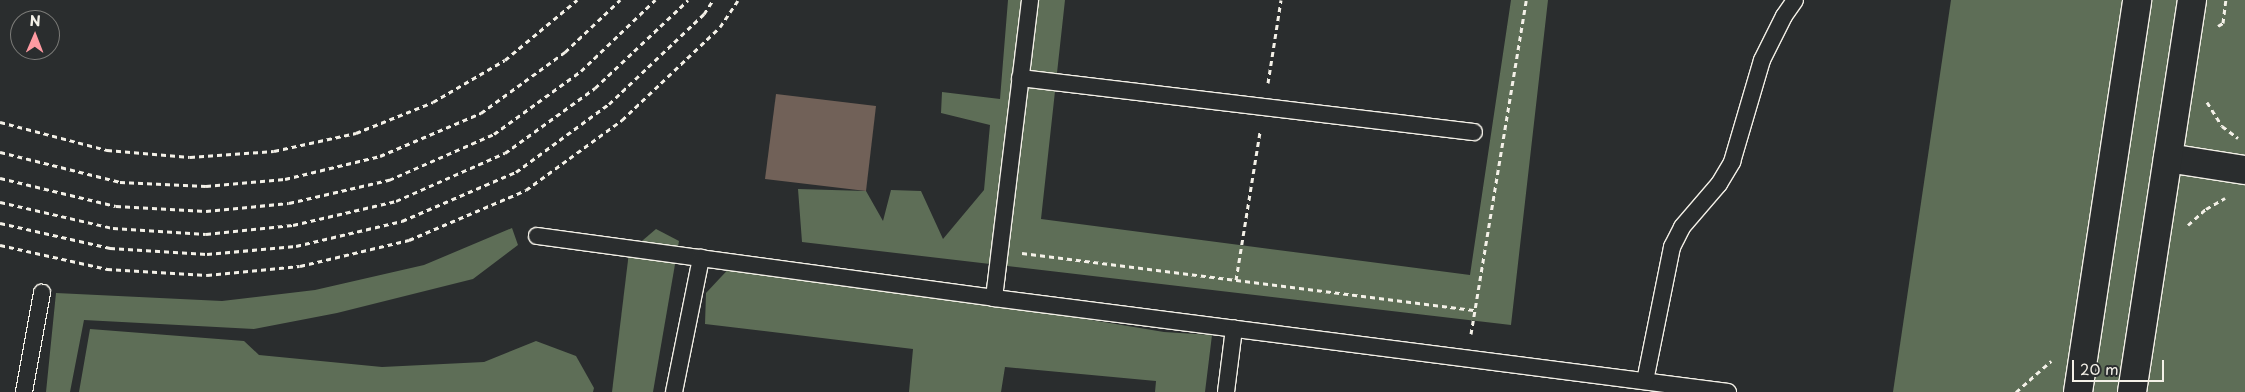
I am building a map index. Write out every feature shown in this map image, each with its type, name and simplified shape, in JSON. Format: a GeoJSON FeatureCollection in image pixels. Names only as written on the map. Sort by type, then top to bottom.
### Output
{"type":"FeatureCollection","features":[{"type":"Feature","properties":{"kind":"street"},"geometry":{"type":"LineString","coordinates":[[2078,392],[2137,0]]}},
{"type":"Feature","properties":{"kind":"street"},"geometry":{"type":"LineString","coordinates":[[2132,392],[2192,0]]}},
{"type":"Feature","properties":{"kind":"street"},"geometry":{"type":"LineString","coordinates":[[2168,158],[2245,170]]}},
{"type":"Feature","properties":{"kind":"lane"},"geometry":{"type":"LineString","coordinates":[[994,298],[1030,0]]}},
{"type":"Feature","properties":{"kind":"lane"},"geometry":{"type":"LineString","coordinates":[[1653,385],[1665,268],[1672,247],[1682,227],[1719,184],[1732,162],[1762,60],[1784,16],[1796,0]]}},
{"type":"Feature","properties":{"kind":"lane"},"geometry":{"type":"LineString","coordinates":[[1020,78],[1474,132]]}},
{"type":"Feature","properties":{"kind":"lane"},"geometry":{"type":"LineString","coordinates":[[537,236],[994,298],[1468,357],[1653,385],[1728,392]]}},
{"type":"Feature","properties":{"kind":"lane"},"geometry":{"type":"LineString","coordinates":[[674,392],[700,258]]}},
{"type":"Feature","properties":{"kind":"lane"},"geometry":{"type":"LineString","coordinates":[[24,392],[42,293]]}},
{"type":"Feature","properties":{"kind":"lane"},"geometry":{"type":"LineString","coordinates":[[1226,392],[1234,329]]}},
{"type":"Feature","properties":{"kind":"path"},"geometry":{"type":"LineString","coordinates":[[0,122],[107,150],[190,157],[274,151],[356,133],[433,102],[505,60],[577,0]]}},
{"type":"Feature","properties":{"kind":"path"},"geometry":{"type":"LineString","coordinates":[[0,152],[120,182],[206,186],[285,179],[380,156],[482,113],[565,52],[620,0]]}},
{"type":"Feature","properties":{"kind":"path"},"geometry":{"type":"LineString","coordinates":[[0,178],[116,206],[206,211],[289,203],[388,180],[494,134],[581,71],[655,0]]}},
{"type":"Feature","properties":{"kind":"path"},"geometry":{"type":"LineString","coordinates":[[0,202],[113,228],[206,234],[293,225],[396,201],[505,153],[595,88],[688,0]]}},
{"type":"Feature","properties":{"kind":"path"},"geometry":{"type":"LineString","coordinates":[[0,223],[110,248],[207,254],[296,246],[402,220],[516,172],[609,104],[704,14],[713,0]]}},
{"type":"Feature","properties":{"kind":"path"},"geometry":{"type":"LineString","coordinates":[[0,245],[107,270],[207,275],[300,266],[409,240],[526,190],[622,120],[720,27],[738,0]]}},
{"type":"Feature","properties":{"kind":"path"},"geometry":{"type":"LineString","coordinates":[[1236,280],[1281,0]]}},
{"type":"Feature","properties":{"kind":"path"},"geometry":{"type":"LineString","coordinates":[[1468,357],[1526,0]]}},
{"type":"Feature","properties":{"kind":"path"},"geometry":{"type":"LineString","coordinates":[[2211,31],[2223,23],[2226,0]]}},
{"type":"Feature","properties":{"kind":"path"},"geometry":{"type":"LineString","coordinates":[[2205,98],[2222,126],[2245,144]]}},
{"type":"Feature","properties":{"kind":"path"},"geometry":{"type":"LineString","coordinates":[[1000,250],[1475,310]]}},
{"type":"Feature","properties":{"kind":"green space"},"geometry":{"type":"Polygon","coordinates":[[[1008,0],[1065,0],[1041,219],[1470,275],[1511,0],[1548,0],[1511,325],[802,242],[798,189],[866,191],[883,221],[891,190],[921,191],[943,239],[984,190],[990,125],[941,113],[942,92],[1000,99],[1008,0]]]}},
{"type":"Feature","properties":{"kind":"green space"},"geometry":{"type":"Polygon","coordinates":[[[1951,0],[2245,0],[2245,392],[1893,392],[1951,0]]]}},
{"type":"Feature","properties":{"kind":"green space"},"geometry":{"type":"Polygon","coordinates":[[[512,228],[518,245],[473,279],[337,313],[254,329],[84,320],[70,392],[46,392],[56,293],[222,301],[315,290],[424,265],[512,228]]]}},
{"type":"Feature","properties":{"kind":"green space"},"geometry":{"type":"Polygon","coordinates":[[[656,229],[679,241],[653,392],[612,392],[629,252],[656,229]]]}},
{"type":"Feature","properties":{"kind":"green space"},"geometry":{"type":"Polygon","coordinates":[[[736,261],[1164,332],[1212,335],[1205,392],[1155,392],[1156,381],[1005,367],[1001,392],[909,392],[913,349],[705,324],[706,293],[736,261]]]}},
{"type":"Feature","properties":{"kind":"green space"},"geometry":{"type":"Polygon","coordinates":[[[90,329],[244,341],[259,355],[382,367],[484,362],[536,341],[576,356],[594,388],[593,392],[79,392],[90,329]]]}},
{"type":"Feature","properties":{"kind":"building"},"geometry":{"type":"Polygon","coordinates":[[[776,94],[876,106],[866,191],[765,179],[776,94]]]}}]}
